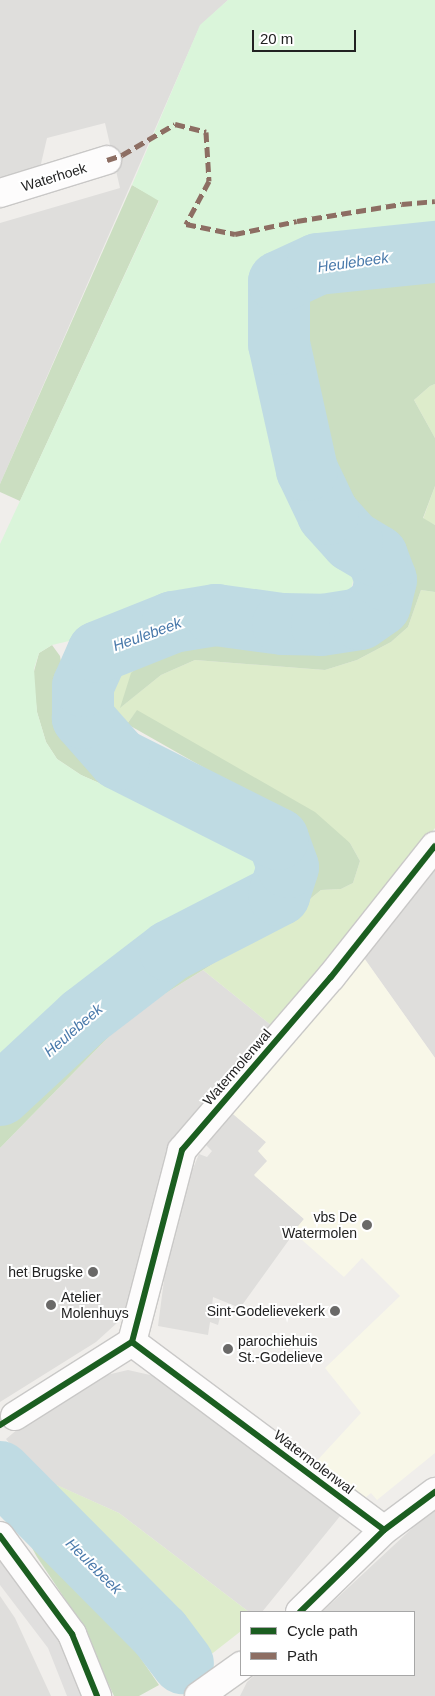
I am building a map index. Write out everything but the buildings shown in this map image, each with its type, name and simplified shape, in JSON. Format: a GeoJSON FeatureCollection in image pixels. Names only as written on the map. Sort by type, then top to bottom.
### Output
{"type":"FeatureCollection","features":[{"type":"Feature","properties":{"kind":"street","name":"Waterhoek"},"geometry":{"type":"LineString","coordinates":[[0,193],[107,160]]}},
{"type":"Feature","properties":{"kind":"street","name":"Watermolenwal"},"geometry":{"type":"LineString","coordinates":[[384,1530],[132,1342],[182,1150],[332,976],[435,846]]}},
{"type":"Feature","properties":{"kind":"street"},"geometry":{"type":"LineString","coordinates":[[14,1416],[132,1342]]}},
{"type":"Feature","properties":{"kind":"street"},"geometry":{"type":"LineString","coordinates":[[301,1611],[384,1530],[435,1492]]}},
{"type":"Feature","properties":{"kind":"street"},"geometry":{"type":"LineString","coordinates":[[0,1536],[72,1634],[97,1696]]}},
{"type":"Feature","properties":{"kind":"street"},"geometry":{"type":"LineString","coordinates":[[199,1696],[240,1667]]}},
{"type":"Feature","properties":{"kind":"shaded area"},"geometry":{"type":"Polygon","coordinates":[[[0,0],[228,0],[200,26],[0,484],[0,223],[120,188],[105,123],[47,138],[40,168],[0,180],[0,0]]]}},
{"type":"Feature","properties":{"kind":"shaded area"},"geometry":{"type":"Polygon","coordinates":[[[435,868],[435,1058],[364,958],[435,868]]]}},
{"type":"Feature","properties":{"kind":"shaded area","name":"vbs De Watermolen"},"geometry":{"type":"Polygon","coordinates":[[[364,958],[435,1058],[435,1453],[377,1500],[371,1493],[359,1503],[313,1465],[361,1413],[325,1368],[400,1296],[362,1258],[344,1277],[293,1232],[304,1219],[254,1175],[267,1161],[258,1151],[266,1142],[233,1114],[364,958]]]}},
{"type":"Feature","properties":{"kind":"shaded area"},"geometry":{"type":"Polygon","coordinates":[[[203,970],[276,1029],[184,1132],[162,1171],[140,1278],[129,1312],[96,1342],[0,1402],[0,1148],[129,1016],[203,970]]]}},
{"type":"Feature","properties":{"kind":"shaded area"},"geometry":{"type":"Polygon","coordinates":[[[233,1114],[266,1142],[268,1161],[255,1176],[304,1219],[240,1308],[213,1297],[212,1306],[222,1309],[218,1325],[210,1322],[208,1335],[158,1326],[172,1219],[199,1154],[207,1157],[212,1151],[206,1145],[233,1114]]]}},
{"type":"Feature","properties":{"kind":"shaded area"},"geometry":{"type":"Polygon","coordinates":[[[128,1370],[159,1377],[345,1510],[263,1611],[248,1611],[119,1513],[36,1476],[6,1439],[62,1392],[98,1377],[128,1370]]]}},
{"type":"Feature","properties":{"kind":"shaded area"},"geometry":{"type":"Polygon","coordinates":[[[435,1507],[435,1696],[240,1696],[247,1682],[254,1676],[415,1676],[415,1611],[323,1611],[435,1507]]]}},
{"type":"Feature","properties":{"kind":"shaded area"},"geometry":{"type":"Polygon","coordinates":[[[0,1551],[66,1645],[84,1696],[67,1696],[48,1648],[0,1585],[0,1551]]]}},
{"type":"Feature","properties":{"kind":"shaded area"},"geometry":{"type":"Polygon","coordinates":[[[0,1596],[15,1618],[51,1696],[0,1696],[0,1596]]]}},
{"type":"Feature","properties":{"kind":"green space"},"geometry":{"type":"Polygon","coordinates":[[[228,0],[435,0],[435,274],[347,279],[283,258],[268,268],[263,287],[258,330],[271,393],[304,511],[312,527],[325,543],[344,560],[354,577],[350,594],[336,605],[322,607],[211,591],[185,596],[151,607],[117,627],[95,635],[52,645],[39,653],[34,669],[37,712],[46,742],[57,759],[81,775],[167,813],[246,842],[262,858],[263,879],[242,894],[171,934],[96,982],[0,1081],[0,544],[159,201],[132,185],[200,25],[228,0]]]}},
{"type":"Feature","properties":{"kind":"green space"},"geometry":{"type":"Polygon","coordinates":[[[132,185],[159,200],[20,501],[0,492],[0,484],[132,185]]]}},
{"type":"Feature","properties":{"kind":"green space"},"geometry":{"type":"Polygon","coordinates":[[[435,274],[435,384],[414,400],[435,438],[435,486],[423,518],[435,525],[435,592],[421,590],[408,627],[391,642],[357,660],[325,670],[195,660],[161,675],[120,708],[131,673],[145,661],[195,640],[234,640],[233,627],[304,647],[333,649],[374,635],[394,620],[399,607],[406,571],[399,552],[385,530],[356,517],[311,444],[297,377],[291,306],[347,279],[435,274]]]}},
{"type":"Feature","properties":{"kind":"green space"},"geometry":{"type":"Polygon","coordinates":[[[435,384],[435,438],[414,400],[435,384]]]}},
{"type":"Feature","properties":{"kind":"green space"},"geometry":{"type":"Polygon","coordinates":[[[435,486],[435,525],[423,519],[435,486]]]}},
{"type":"Feature","properties":{"kind":"green space"},"geometry":{"type":"Polygon","coordinates":[[[421,590],[435,592],[435,828],[276,1029],[203,970],[288,917],[321,890],[341,889],[353,883],[360,861],[350,843],[137,711],[118,735],[103,718],[98,700],[102,684],[112,670],[130,657],[188,627],[233,627],[234,640],[195,640],[145,661],[121,707],[161,675],[195,660],[325,670],[357,660],[391,642],[408,627],[421,590]]]}},
{"type":"Feature","properties":{"kind":"green space"},"geometry":{"type":"Polygon","coordinates":[[[52,645],[60,656],[71,718],[85,741],[106,762],[174,796],[167,813],[81,775],[57,759],[46,742],[37,712],[33,675],[39,653],[52,645]]]}},
{"type":"Feature","properties":{"kind":"green space"},"geometry":{"type":"Polygon","coordinates":[[[137,710],[315,812],[350,843],[360,861],[353,883],[341,889],[321,890],[288,917],[129,1016],[0,1148],[0,1112],[72,1039],[205,940],[275,908],[297,892],[307,871],[308,852],[300,830],[268,804],[127,724],[137,710]]]}},
{"type":"Feature","properties":{"kind":"green space"},"geometry":{"type":"Polygon","coordinates":[[[39,1477],[119,1513],[248,1611],[240,1611],[240,1632],[209,1656],[39,1477]]]}},
{"type":"Feature","properties":{"kind":"green space"},"geometry":{"type":"Polygon","coordinates":[[[9,1506],[79,1568],[159,1685],[139,1696],[114,1696],[79,1620],[37,1557],[9,1506]]]}},
{"type":"Feature","properties":{"kind":"waterway","name":"Heulebeek"},"geometry":{"type":"LineString","coordinates":[[0,1095],[84,1017],[170,951],[279,895],[288,867],[278,839],[119,759],[83,718],[83,686],[98,652],[173,622],[216,615],[283,624],[322,625],[360,619],[380,605],[386,580],[377,556],[352,541],[328,514],[307,470],[279,344],[279,282],[318,264],[435,252]]}},
{"type":"Feature","properties":{"kind":"waterway","name":"Heulebeek"},"geometry":{"type":"LineString","coordinates":[[0,1472],[160,1633],[183,1663]]}},
{"type":"Feature","properties":{"kind":"marked path"},"geometry":{"type":"LineString","coordinates":[[107,160],[122,155],[175,124],[206,132],[209,181],[186,224],[235,234],[297,221],[402,204],[435,201]]}},
{"type":"Feature","properties":{"kind":"cycle path"},"geometry":{"type":"LineString","coordinates":[[0,1425],[132,1342],[182,1150],[331,977],[435,846]]}},
{"type":"Feature","properties":{"kind":"cycle path"},"geometry":{"type":"LineString","coordinates":[[132,1342],[384,1530]]}},
{"type":"Feature","properties":{"kind":"cycle path"},"geometry":{"type":"LineString","coordinates":[[301,1611],[384,1530],[435,1492]]}},
{"type":"Feature","properties":{"kind":"cycle path"},"geometry":{"type":"LineString","coordinates":[[0,1536],[72,1634],[97,1696]]}},
{"type":"Feature","properties":{"kind":"place","name":"vbs De Watermolen"},"geometry":{"type":"Point","coordinates":[367,1225]}},
{"type":"Feature","properties":{"kind":"place","name":"het Brugske"},"geometry":{"type":"Point","coordinates":[93,1272]}},
{"type":"Feature","properties":{"kind":"place","name":"Atelier Molenhuys"},"geometry":{"type":"Point","coordinates":[51,1305]}},
{"type":"Feature","properties":{"kind":"place","name":"Sint-Godelievekerk"},"geometry":{"type":"Point","coordinates":[335,1311]}},
{"type":"Feature","properties":{"kind":"place","name":"parochiehuis St.-Godelieve"},"geometry":{"type":"Point","coordinates":[228,1349]}}]}
